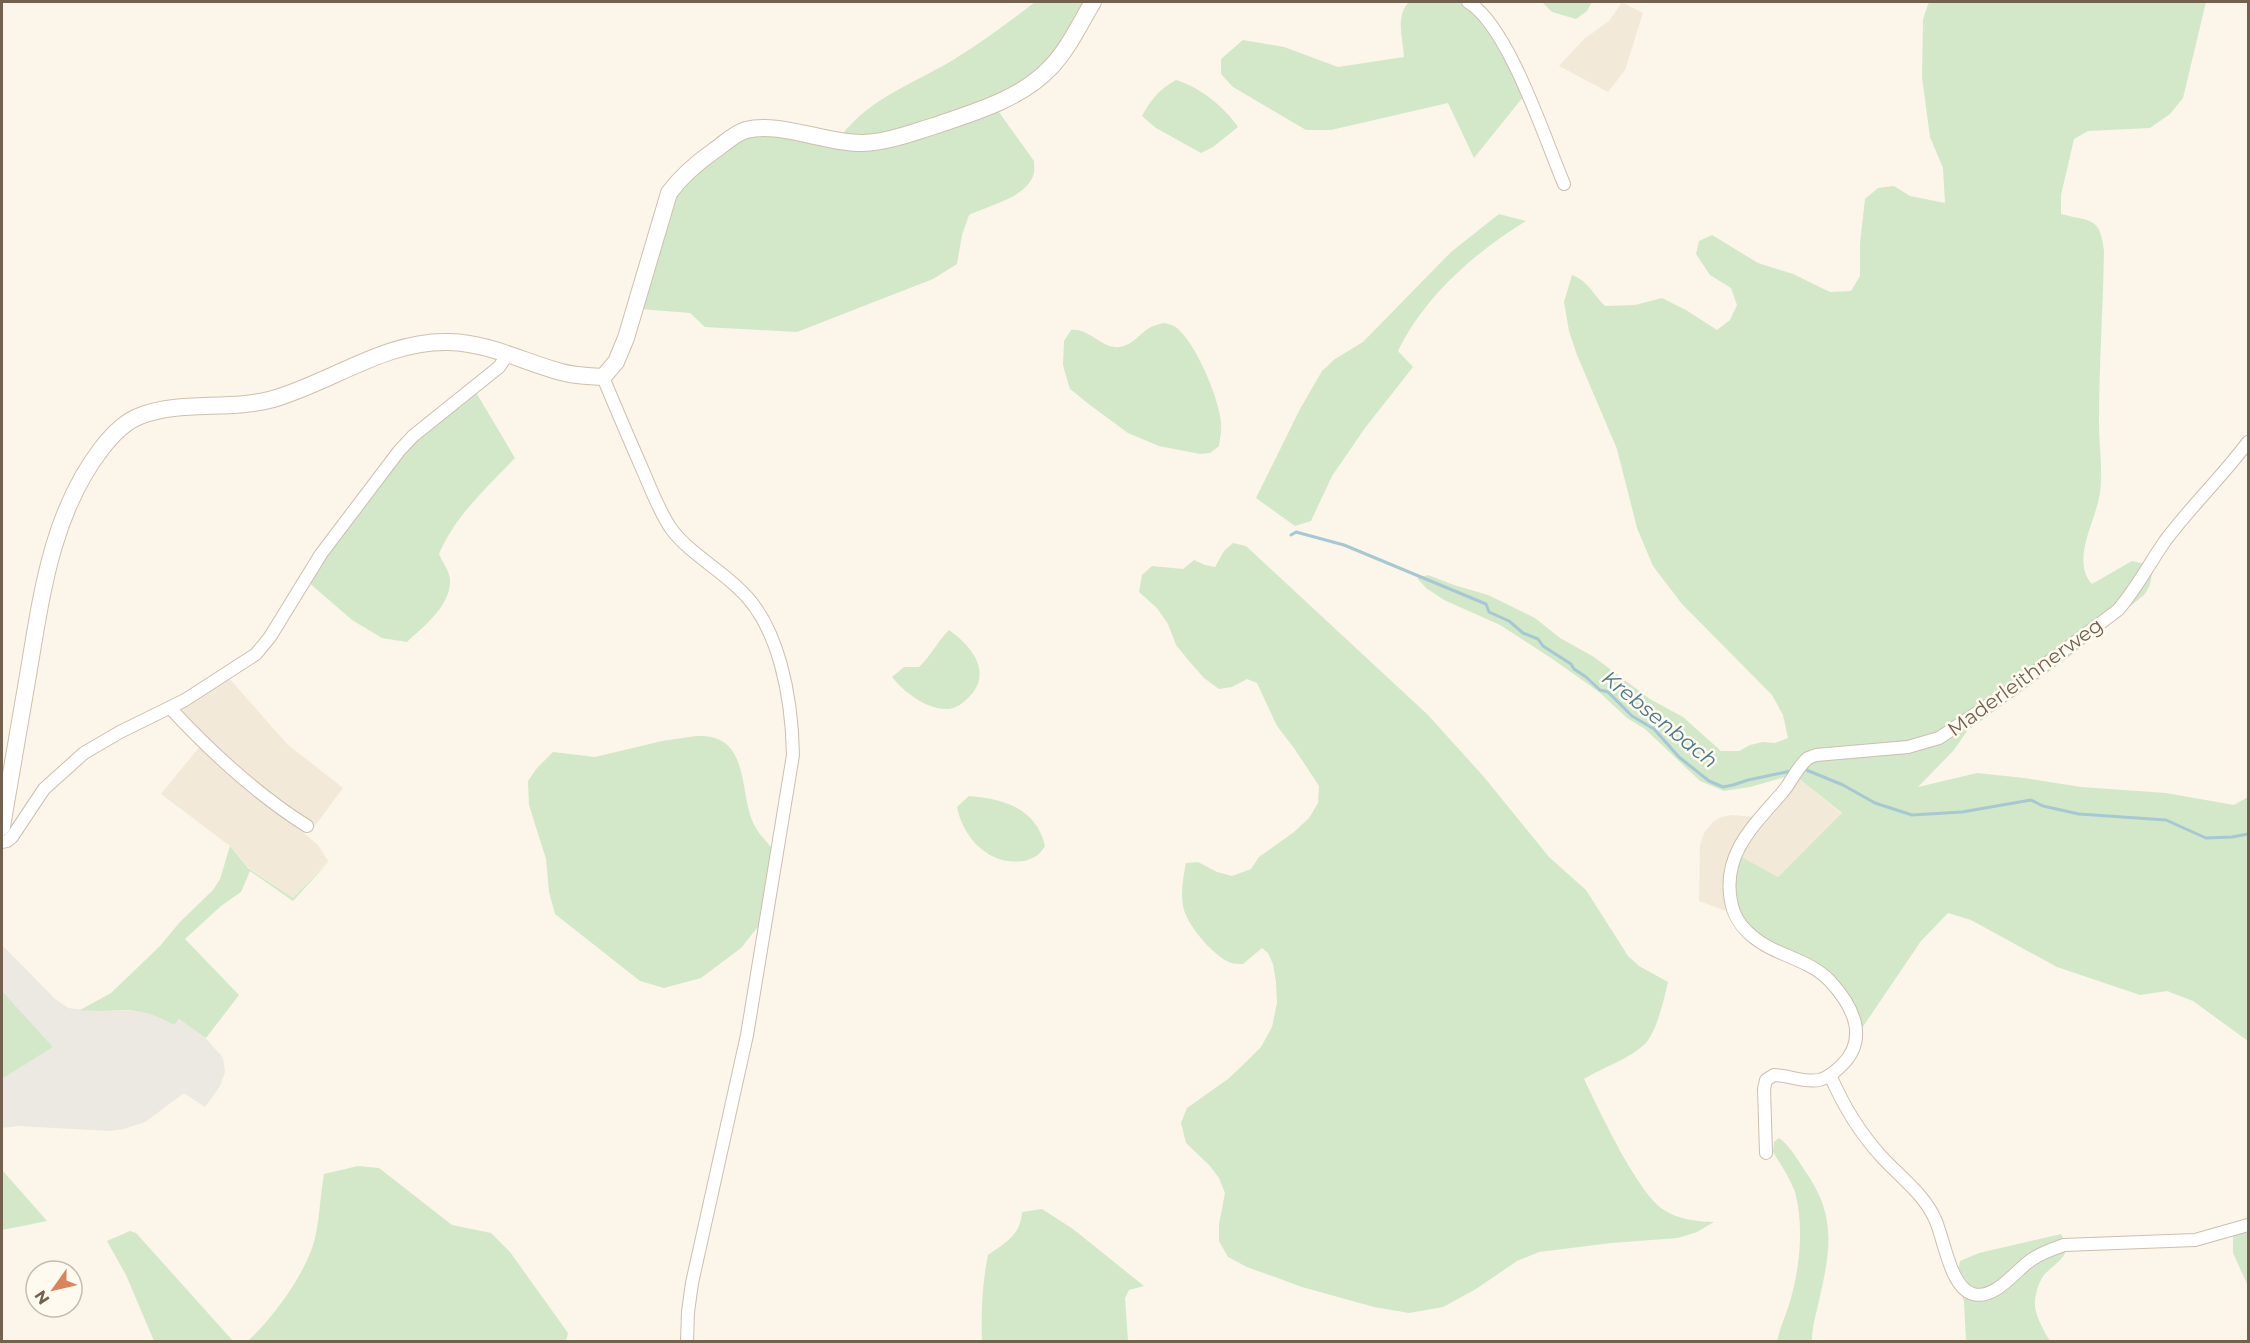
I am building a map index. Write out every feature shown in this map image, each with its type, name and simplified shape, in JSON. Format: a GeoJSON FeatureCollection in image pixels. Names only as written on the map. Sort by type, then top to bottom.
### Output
{"type":"FeatureCollection","features":[{"type":"Feature","properties":{"kind":"street"},"geometry":{"type":"LineString","coordinates":[[603,376],[616,362],[626,338],[669,193],[678,180],[696,164],[745,130],[770,129],[851,142],[877,142],[896,138],[986,107],[1025,88],[1050,68],[1061,55],[1093,2]]}},
{"type":"Feature","properties":{"kind":"street"},"geometry":{"type":"LineString","coordinates":[[1468,2],[1486,17],[1498,33],[1521,80],[1564,184]]}},
{"type":"Feature","properties":{"kind":"street"},"geometry":{"type":"LineString","coordinates":[[2,827],[42,597],[59,527],[82,477],[118,429],[128,422],[153,412],[242,405],[277,398],[378,357],[419,344],[436,342],[486,347],[562,372],[603,376]]}},
{"type":"Feature","properties":{"kind":"street"},"geometry":{"type":"LineString","coordinates":[[2,842],[12,837],[39,795],[72,762],[110,737],[170,708],[256,654],[270,637],[321,554],[399,451],[413,436],[499,367],[508,354]]}},
{"type":"Feature","properties":{"kind":"street"},"geometry":{"type":"LineString","coordinates":[[603,376],[655,498],[672,530],[697,555],[744,592],[762,614],[778,658],[793,730],[793,755],[747,1035],[692,1284],[687,1341]]}},
{"type":"Feature","properties":{"kind":"street","name":"Maderleithnerweg"},"geometry":{"type":"LineString","coordinates":[[1830,1075],[1847,1059],[1854,1048],[1857,1036],[1856,1023],[1851,1011],[1842,996],[1818,970],[1803,961],[1766,946],[1745,930],[1735,912],[1729,892],[1731,863],[1736,853],[1759,819],[1809,758],[1816,755],[1923,744],[1954,730],[2118,610],[2131,595],[2170,536],[2248,442]]}},
{"type":"Feature","properties":{"kind":"street"},"geometry":{"type":"LineString","coordinates":[[170,708],[246,781],[308,826]]}},
{"type":"Feature","properties":{"kind":"street"},"geometry":{"type":"LineString","coordinates":[[1766,1153],[1764,1089],[1766,1080],[1774,1075],[1807,1081],[1819,1080],[1830,1075],[1850,1116],[1866,1138],[1914,1189],[1930,1210],[1955,1276],[1964,1289],[1973,1294],[1990,1292],[2031,1260],[2064,1245],[2194,1240],[2248,1225]]}},
{"type":"Feature","properties":{"kind":"shaded area"},"geometry":{"type":"Polygon","coordinates":[[[1622,2],[1643,13],[1625,70],[1608,92],[1559,66],[1584,39],[1609,21],[1622,2]]]}},
{"type":"Feature","properties":{"kind":"shaded area"},"geometry":{"type":"Polygon","coordinates":[[[227,676],[287,744],[343,788],[314,827],[251,780],[175,708],[227,676]]]}},
{"type":"Feature","properties":{"kind":"shaded area"},"geometry":{"type":"Polygon","coordinates":[[[201,745],[318,845],[328,861],[293,898],[248,867],[230,846],[161,794],[201,745]]]}},
{"type":"Feature","properties":{"kind":"shaded area"},"geometry":{"type":"Polygon","coordinates":[[[1797,777],[1842,814],[1778,877],[1738,855],[1797,777]]]}},
{"type":"Feature","properties":{"kind":"shaded area"},"geometry":{"type":"Polygon","coordinates":[[[1732,815],[1756,817],[1740,841],[1732,913],[1699,901],[1700,845],[1704,833],[1713,822],[1721,817],[1732,815]]]}},
{"type":"Feature","properties":{"kind":"shaded area"},"geometry":{"type":"Polygon","coordinates":[[[2,945],[55,999],[68,1008],[141,1011],[157,1015],[174,1025],[179,1019],[203,1035],[223,1058],[225,1072],[220,1086],[205,1107],[184,1093],[145,1122],[124,1129],[110,1131],[18,1126],[2,1128],[2,1079],[53,1047],[2,991],[2,945]]]}},
{"type":"Feature","properties":{"kind":"green space"},"geometry":{"type":"Polygon","coordinates":[[[1455,1],[1471,7],[1499,43],[1523,97],[1474,158],[1448,103],[1331,130],[1306,130],[1233,87],[1221,74],[1221,59],[1243,40],[1284,47],[1338,67],[1404,57],[1401,21],[1409,2],[1455,1]]]}},
{"type":"Feature","properties":{"kind":"green space"},"geometry":{"type":"Polygon","coordinates":[[[1035,2],[1089,2],[1043,70],[991,101],[1034,161],[1034,174],[1029,184],[1015,195],[969,215],[962,235],[957,264],[933,279],[797,332],[705,327],[690,313],[640,309],[675,192],[719,151],[758,132],[834,145],[860,116],[888,95],[963,53],[1035,2]]]}},
{"type":"Feature","properties":{"kind":"green space"},"geometry":{"type":"Polygon","coordinates":[[[1542,2],[1592,2],[1587,11],[1576,19],[1552,12],[1542,2]]]}},
{"type":"Feature","properties":{"kind":"green space"},"geometry":{"type":"Polygon","coordinates":[[[1929,2],[2206,2],[2183,98],[2170,114],[2150,128],[2088,131],[2074,139],[2061,195],[2061,214],[2087,220],[2097,226],[2104,251],[2099,403],[2101,480],[2099,498],[2084,554],[2086,575],[2092,584],[2132,561],[2145,564],[2152,573],[2150,585],[2145,594],[2070,656],[1967,731],[1954,750],[1918,787],[1977,773],[2081,787],[2166,793],[2234,805],[2248,797],[2248,1041],[2193,1001],[2167,991],[2140,995],[2057,967],[1971,920],[1948,913],[1921,941],[1860,1031],[1844,994],[1745,926],[1732,890],[1738,855],[1778,877],[1842,813],[1792,775],[1750,787],[1724,791],[1700,781],[1645,729],[1627,718],[1599,692],[1500,625],[1444,600],[1426,588],[1417,578],[1428,575],[1488,595],[1535,618],[1560,638],[1594,657],[1650,699],[1683,717],[1721,751],[1739,751],[1750,745],[1763,742],[1775,743],[1788,738],[1783,715],[1772,695],[1682,604],[1653,566],[1637,528],[1617,449],[1577,355],[1569,331],[1564,302],[1572,275],[1586,284],[1605,306],[1635,305],[1662,298],[1717,330],[1730,320],[1737,305],[1731,288],[1710,275],[1696,254],[1699,241],[1712,235],[1758,263],[1793,274],[1830,292],[1851,291],[1860,276],[1860,243],[1865,199],[1878,188],[1894,186],[1910,196],[1945,203],[1943,168],[1930,137],[1922,77],[1923,19],[1929,2]]]}},
{"type":"Feature","properties":{"kind":"green space"},"geometry":{"type":"Polygon","coordinates":[[[1176,80],[1194,87],[1211,99],[1238,127],[1213,147],[1201,153],[1156,128],[1142,116],[1156,95],[1176,80]]]}},
{"type":"Feature","properties":{"kind":"green space"},"geometry":{"type":"Polygon","coordinates":[[[1499,214],[1526,221],[1470,262],[1453,277],[1422,312],[1398,351],[1413,367],[1365,428],[1332,476],[1311,521],[1295,526],[1256,498],[1300,409],[1322,371],[1335,359],[1363,342],[1451,252],[1499,214]]]}},
{"type":"Feature","properties":{"kind":"green space"},"geometry":{"type":"Polygon","coordinates":[[[1164,323],[1175,327],[1192,346],[1216,399],[1221,422],[1219,446],[1210,453],[1200,454],[1159,446],[1128,433],[1070,389],[1063,365],[1064,341],[1071,330],[1084,332],[1107,345],[1119,347],[1132,342],[1151,327],[1164,323]]]}},
{"type":"Feature","properties":{"kind":"green space"},"geometry":{"type":"Polygon","coordinates":[[[474,389],[515,458],[472,503],[454,527],[439,554],[450,577],[449,590],[441,607],[428,623],[407,642],[382,638],[352,620],[307,581],[404,450],[474,389]]]}},
{"type":"Feature","properties":{"kind":"green space"},"geometry":{"type":"Polygon","coordinates":[[[1233,543],[1246,546],[1428,715],[1484,777],[1549,857],[1586,890],[1628,956],[1639,966],[1668,982],[1656,1023],[1645,1044],[1631,1055],[1584,1079],[1631,1170],[1654,1201],[1675,1216],[1695,1221],[1714,1222],[1697,1232],[1678,1238],[1539,1252],[1517,1261],[1476,1289],[1443,1307],[1409,1313],[1374,1307],[1302,1287],[1247,1267],[1228,1257],[1219,1241],[1219,1224],[1225,1193],[1219,1178],[1210,1166],[1186,1143],[1181,1123],[1187,1108],[1228,1079],[1261,1047],[1272,1027],[1277,1003],[1276,982],[1273,964],[1268,953],[1262,948],[1243,964],[1234,964],[1216,953],[1202,940],[1184,910],[1182,892],[1186,863],[1198,862],[1217,872],[1232,876],[1251,869],[1259,857],[1294,832],[1309,818],[1318,803],[1319,786],[1277,726],[1257,683],[1247,679],[1232,687],[1219,689],[1204,678],[1176,645],[1168,624],[1157,608],[1139,592],[1142,575],[1152,566],[1183,569],[1194,560],[1215,567],[1224,551],[1233,543]]]}},
{"type":"Feature","properties":{"kind":"green space"},"geometry":{"type":"Polygon","coordinates":[[[949,630],[972,652],[977,661],[979,680],[976,689],[961,704],[951,709],[940,709],[917,699],[892,677],[904,667],[919,667],[949,630]]]}},
{"type":"Feature","properties":{"kind":"green space"},"geometry":{"type":"Polygon","coordinates":[[[696,736],[715,738],[732,750],[741,770],[747,804],[754,824],[773,849],[761,923],[741,948],[701,978],[664,988],[640,981],[555,914],[549,892],[546,859],[529,805],[528,781],[553,752],[595,757],[662,741],[696,736]]]}},
{"type":"Feature","properties":{"kind":"green space"},"geometry":{"type":"Polygon","coordinates":[[[969,796],[1006,803],[1026,814],[1041,833],[1045,846],[1043,849],[1030,859],[1011,861],[999,859],[980,848],[965,829],[957,807],[969,796]]]}},
{"type":"Feature","properties":{"kind":"green space"},"geometry":{"type":"Polygon","coordinates":[[[230,846],[248,868],[293,898],[332,858],[293,901],[250,871],[241,892],[221,906],[185,939],[239,995],[206,1038],[179,1019],[174,1025],[137,1011],[80,1010],[111,993],[213,890],[220,879],[230,846]]]}},
{"type":"Feature","properties":{"kind":"green space"},"geometry":{"type":"Polygon","coordinates":[[[2,991],[53,1047],[2,1079],[2,991]]]}},
{"type":"Feature","properties":{"kind":"green space"},"geometry":{"type":"Polygon","coordinates":[[[1779,1138],[1794,1153],[1816,1188],[1827,1220],[1826,1269],[1812,1341],[1777,1341],[1794,1286],[1799,1259],[1800,1232],[1795,1192],[1773,1152],[1774,1142],[1779,1138]]]}},
{"type":"Feature","properties":{"kind":"green space"},"geometry":{"type":"Polygon","coordinates":[[[358,1166],[379,1168],[452,1225],[491,1233],[510,1252],[568,1333],[566,1341],[248,1341],[288,1294],[305,1265],[315,1238],[324,1174],[358,1166]]]}},
{"type":"Feature","properties":{"kind":"green space"},"geometry":{"type":"Polygon","coordinates":[[[2,1170],[47,1221],[2,1230],[2,1170]]]}},
{"type":"Feature","properties":{"kind":"green space"},"geometry":{"type":"Polygon","coordinates":[[[1042,1209],[1073,1229],[1144,1286],[1129,1290],[1125,1298],[1128,1341],[982,1341],[982,1298],[988,1255],[1015,1233],[1019,1227],[1022,1212],[1042,1209]]]}},
{"type":"Feature","properties":{"kind":"green space"},"geometry":{"type":"Polygon","coordinates":[[[2248,1227],[2248,1286],[2233,1253],[2233,1235],[2248,1227]]]}},
{"type":"Feature","properties":{"kind":"green space"},"geometry":{"type":"Polygon","coordinates":[[[130,1231],[136,1233],[233,1341],[154,1341],[126,1275],[107,1241],[130,1231]]]}},
{"type":"Feature","properties":{"kind":"green space"},"geometry":{"type":"Polygon","coordinates":[[[2061,1234],[2066,1247],[2064,1256],[2044,1275],[2035,1298],[2037,1316],[2050,1341],[1966,1341],[1964,1302],[1958,1271],[1960,1261],[1979,1253],[2061,1234]]]}},
{"type":"Feature","properties":{"kind":"waterway","name":"Krebsenbach"},"geometry":{"type":"LineString","coordinates":[[1291,535],[1296,532],[1344,545],[1486,604],[1489,612],[1509,621],[1523,633],[1538,639],[1543,646],[1571,664],[1600,690],[1608,692],[1632,716],[1654,729],[1679,757],[1709,781],[1723,787],[1791,771]]}},
{"type":"Feature","properties":{"kind":"waterway","name":"Krebsenbach"},"geometry":{"type":"LineString","coordinates":[[1804,769],[1843,785],[1875,803],[1912,815],[1962,812],[2031,800],[2043,806],[2079,814],[2166,820],[2206,838],[2248,834]]}}]}
